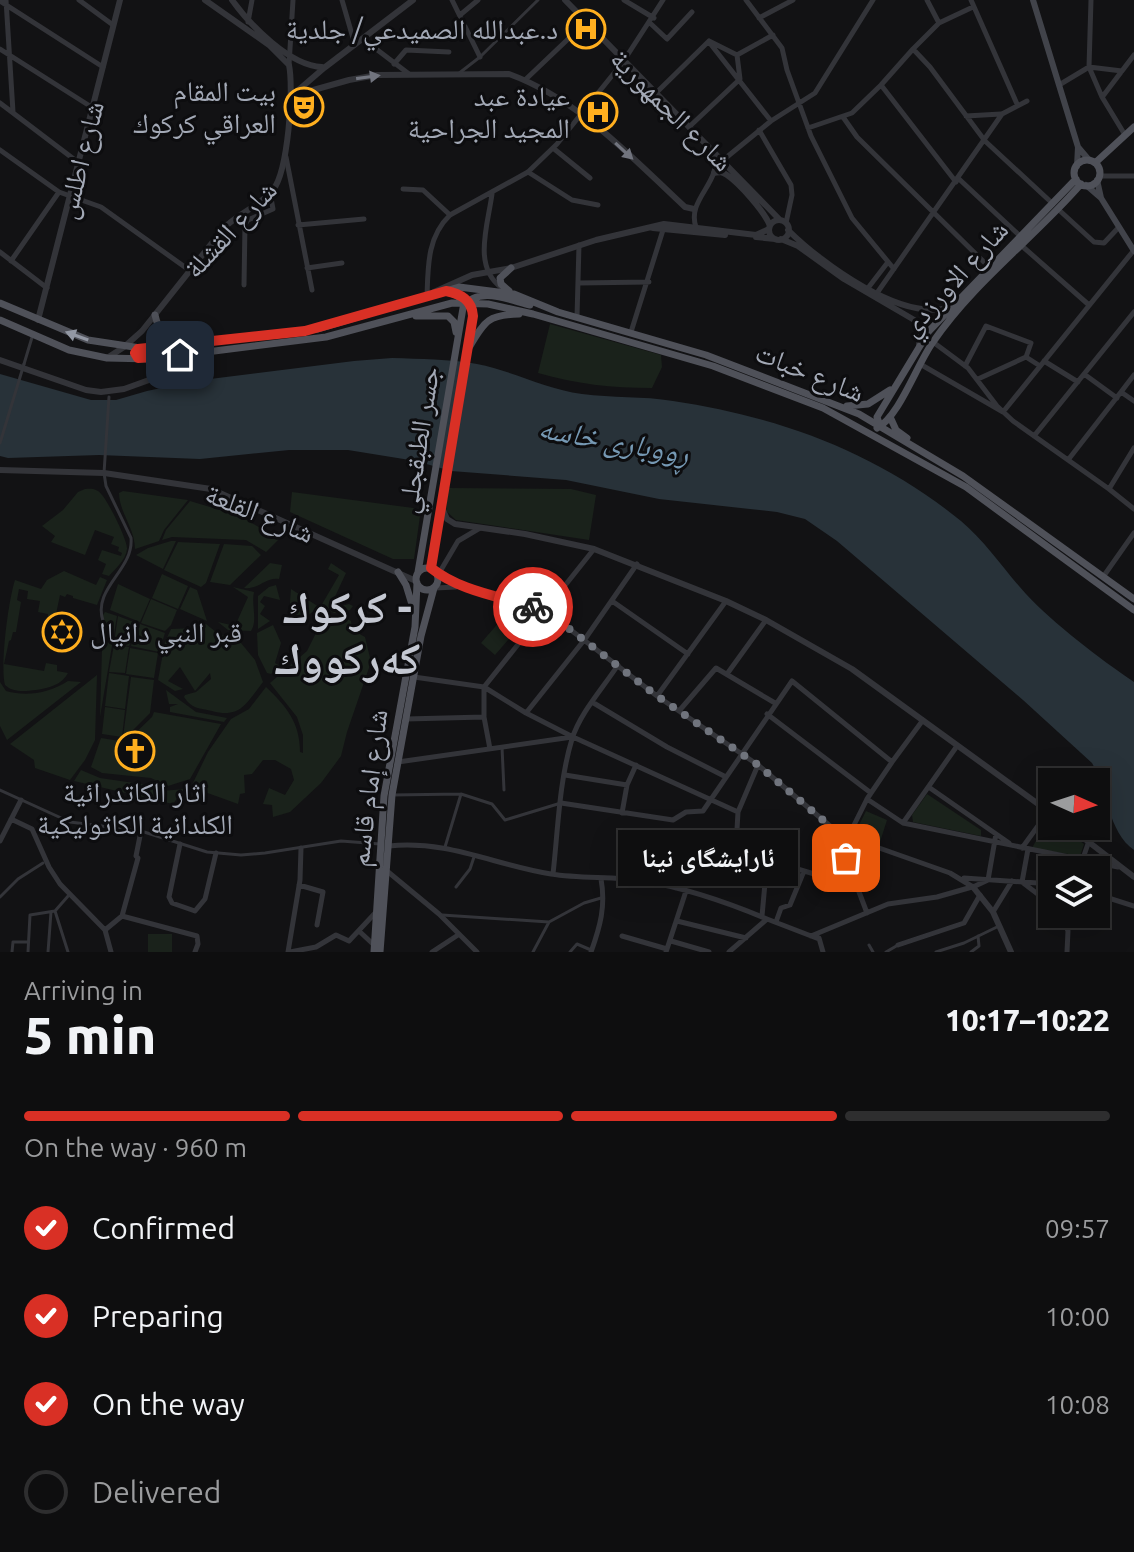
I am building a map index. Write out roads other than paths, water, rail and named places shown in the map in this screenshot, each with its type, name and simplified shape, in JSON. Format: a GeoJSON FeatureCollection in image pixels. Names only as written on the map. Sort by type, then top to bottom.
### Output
{"type":"FeatureCollection","features":[{"type":"Feature","properties":{"kind":"main road"},"geometry":{"type":"LineString","coordinates":[[1033,0],[1078,147],[1077,166],[1081,183],[1101,198],[1134,250]]}},
{"type":"Feature","properties":{"kind":"main road"},"geometry":{"type":"LineString","coordinates":[[1077,166],[1082,161],[1092,161],[1134,127]]}},
{"type":"Feature","properties":{"kind":"main road"},"geometry":{"type":"LineString","coordinates":[[1078,147],[1092,161],[1101,198]]}},
{"type":"Feature","properties":{"kind":"main road"},"geometry":{"type":"LineString","coordinates":[[1081,183],[1098,178]]}},
{"type":"Feature","properties":{"kind":"main road","name":"شارع الاورزدي"},"geometry":{"type":"LineString","coordinates":[[891,419],[933,342],[1022,241],[1081,183]]}},
{"type":"Feature","properties":{"kind":"main road","name":"شارع الاورزدي"},"geometry":{"type":"LineString","coordinates":[[871,425],[919,345],[941,317],[1022,241]]}},
{"type":"Feature","properties":{"kind":"main road"},"geometry":{"type":"LineString","coordinates":[[511,268],[500,281],[514,294]]}},
{"type":"Feature","properties":{"kind":"main road","name":"شارع خبات"},"geometry":{"type":"LineString","coordinates":[[0,303],[88,340],[138,349],[318,329],[467,287],[514,294],[558,312],[706,355],[841,406],[966,487],[1134,610]]}},
{"type":"Feature","properties":{"kind":"main road"},"geometry":{"type":"LineString","coordinates":[[446,291],[460,295],[466,302]]}},
{"type":"Feature","properties":{"kind":"main road"},"geometry":{"type":"LineString","coordinates":[[0,320],[69,350],[107,358],[155,359],[326,337],[445,304],[466,302],[474,296],[491,296],[558,312]]}},
{"type":"Feature","properties":{"kind":"main road","name":"شارع خبات"},"geometry":{"type":"LineString","coordinates":[[466,302],[533,314],[713,366],[871,425]]}},
{"type":"Feature","properties":{"kind":"main road","name":"جسر الطبقجلي"},"geometry":{"type":"LineString","coordinates":[[417,579],[460,315],[466,302]]}},
{"type":"Feature","properties":{"kind":"main road","name":"جسر الطبقجلي"},"geometry":{"type":"LineString","coordinates":[[434,588],[442,505],[473,316],[466,302]]}},
{"type":"Feature","properties":{"kind":"main road"},"geometry":{"type":"LineString","coordinates":[[467,353],[489,319],[499,315],[533,314]]}},
{"type":"Feature","properties":{"kind":"main road"},"geometry":{"type":"LineString","coordinates":[[155,315],[158,328],[165,337],[178,342],[198,343]]}},
{"type":"Feature","properties":{"kind":"main road"},"geometry":{"type":"LineString","coordinates":[[401,316],[448,316],[455,325],[457,335]]}},
{"type":"Feature","properties":{"kind":"main road"},"geometry":{"type":"LineString","coordinates":[[44,339],[43,332],[51,326]]}},
{"type":"Feature","properties":{"kind":"main road"},"geometry":{"type":"LineString","coordinates":[[138,349],[135,353],[138,358]]}},
{"type":"Feature","properties":{"kind":"main road"},"geometry":{"type":"LineString","coordinates":[[905,368],[915,373]]}},
{"type":"Feature","properties":{"kind":"main road"},"geometry":{"type":"LineString","coordinates":[[841,406],[868,404],[894,386]]}},
{"type":"Feature","properties":{"kind":"main road"},"geometry":{"type":"LineString","coordinates":[[871,425],[880,427],[891,419],[896,430],[939,461]]}},
{"type":"Feature","properties":{"kind":"main road","name":"شارع خبات"},"geometry":{"type":"LineString","coordinates":[[880,427],[886,436],[939,461],[1002,503],[1134,599]]}},
{"type":"Feature","properties":{"kind":"main road"},"geometry":{"type":"LineString","coordinates":[[434,588],[424,590],[417,579],[426,568],[435,572]]}},
{"type":"Feature","properties":{"kind":"main road"},"geometry":{"type":"LineString","coordinates":[[398,572],[406,585],[416,616]]}},
{"type":"Feature","properties":{"kind":"main road","name":"شارع إمام قاسم"},"geometry":{"type":"LineString","coordinates":[[376,950],[387,871],[384,796],[416,616],[417,579]]}},
{"type":"Feature","properties":{"kind":"main road","name":"شارع إمام قاسم"},"geometry":{"type":"LineString","coordinates":[[376,950],[392,795],[413,677],[434,588]]}},
{"type":"Feature","properties":{"kind":"street"},"geometry":{"type":"LineString","coordinates":[[79,0],[113,25]]}},
{"type":"Feature","properties":{"kind":"street","name":"شارع اطلس"},"geometry":{"type":"LineString","coordinates":[[38,320],[120,0]]}},
{"type":"Feature","properties":{"kind":"street"},"geometry":{"type":"LineString","coordinates":[[205,0],[269,45],[290,68]]}},
{"type":"Feature","properties":{"kind":"street"},"geometry":{"type":"LineString","coordinates":[[232,0],[248,23],[290,55],[308,66],[324,68]]}},
{"type":"Feature","properties":{"kind":"street"},"geometry":{"type":"LineString","coordinates":[[248,23],[252,0]]}},
{"type":"Feature","properties":{"kind":"street"},"geometry":{"type":"LineString","coordinates":[[290,68],[293,0]]}},
{"type":"Feature","properties":{"kind":"street"},"geometry":{"type":"LineString","coordinates":[[342,0],[355,46]]}},
{"type":"Feature","properties":{"kind":"street"},"geometry":{"type":"LineString","coordinates":[[291,97],[413,0]]}},
{"type":"Feature","properties":{"kind":"street"},"geometry":{"type":"LineString","coordinates":[[452,0],[480,57]]}},
{"type":"Feature","properties":{"kind":"street"},"geometry":{"type":"LineString","coordinates":[[460,15],[478,0]]}},
{"type":"Feature","properties":{"kind":"street"},"geometry":{"type":"LineString","coordinates":[[458,74],[480,57],[538,0]]}},
{"type":"Feature","properties":{"kind":"street","name":"شارع الجمهورية"},"geometry":{"type":"LineString","coordinates":[[565,0],[655,95],[785,224],[831,265],[877,293],[916,310],[938,311],[953,306]]}},
{"type":"Feature","properties":{"kind":"street"},"geometry":{"type":"LineString","coordinates":[[572,8],[576,0]]}},
{"type":"Feature","properties":{"kind":"street"},"geometry":{"type":"LineString","coordinates":[[624,0],[652,20],[667,39],[692,12]]}},
{"type":"Feature","properties":{"kind":"street"},"geometry":{"type":"LineString","coordinates":[[427,297],[431,245],[437,231],[450,215],[528,172],[553,148],[623,62],[663,0]]}},
{"type":"Feature","properties":{"kind":"street"},"geometry":{"type":"LineString","coordinates":[[746,0],[782,48],[808,128],[852,218],[894,269]]}},
{"type":"Feature","properties":{"kind":"street"},"geometry":{"type":"LineString","coordinates":[[759,18],[793,0]]}},
{"type":"Feature","properties":{"kind":"street"},"geometry":{"type":"LineString","coordinates":[[722,161],[759,130],[820,87],[873,0]]}},
{"type":"Feature","properties":{"kind":"street"},"geometry":{"type":"LineString","coordinates":[[927,0],[939,23]]}},
{"type":"Feature","properties":{"kind":"street"},"geometry":{"type":"LineString","coordinates":[[1091,0],[1089,67],[1102,97],[1126,136]]}},
{"type":"Feature","properties":{"kind":"street"},"geometry":{"type":"LineString","coordinates":[[0,1],[103,67]]}},
{"type":"Feature","properties":{"kind":"street"},"geometry":{"type":"LineString","coordinates":[[6,3],[13,112]]}},
{"type":"Feature","properties":{"kind":"street"},"geometry":{"type":"LineString","coordinates":[[808,128],[852,113],[939,23],[972,3],[1017,104]]}},
{"type":"Feature","properties":{"kind":"street"},"geometry":{"type":"LineString","coordinates":[[525,80],[586,22]]}},
{"type":"Feature","properties":{"kind":"street"},"geometry":{"type":"LineString","coordinates":[[737,55],[773,35]]}},
{"type":"Feature","properties":{"kind":"street"},"geometry":{"type":"LineString","coordinates":[[363,39],[409,74]]}},
{"type":"Feature","properties":{"kind":"street"},"geometry":{"type":"LineString","coordinates":[[709,41],[771,121]]}},
{"type":"Feature","properties":{"kind":"street"},"geometry":{"type":"LineString","coordinates":[[709,41],[737,55]]}},
{"type":"Feature","properties":{"kind":"street"},"geometry":{"type":"LineString","coordinates":[[655,95],[709,41]]}},
{"type":"Feature","properties":{"kind":"street"},"geometry":{"type":"LineString","coordinates":[[0,49],[93,108]]}},
{"type":"Feature","properties":{"kind":"street"},"geometry":{"type":"LineString","coordinates":[[913,49],[985,141],[1094,242],[1104,243],[1119,227]]}},
{"type":"Feature","properties":{"kind":"street"},"geometry":{"type":"LineString","coordinates":[[394,64],[406,50],[449,52]]}},
{"type":"Feature","properties":{"kind":"street"},"geometry":{"type":"LineString","coordinates":[[737,55],[740,79]]}},
{"type":"Feature","properties":{"kind":"street"},"geometry":{"type":"LineString","coordinates":[[1102,97],[1134,55]]}},
{"type":"Feature","properties":{"kind":"street"},"geometry":{"type":"LineString","coordinates":[[1059,85],[1089,67],[1122,71]]}},
{"type":"Feature","properties":{"kind":"street","name":"شارع القشلة"},"geometry":{"type":"LineString","coordinates":[[107,358],[124,347],[155,315],[232,220],[270,193],[281,174],[285,156],[291,97],[290,68]]}},
{"type":"Feature","properties":{"kind":"street"},"geometry":{"type":"LineString","coordinates":[[291,97],[377,75],[501,73],[525,80],[583,113],[685,207],[694,209]]}},
{"type":"Feature","properties":{"kind":"street"},"geometry":{"type":"LineString","coordinates":[[688,127],[740,79]]}},
{"type":"Feature","properties":{"kind":"street"},"geometry":{"type":"LineString","coordinates":[[881,85],[957,180],[1089,305]]}},
{"type":"Feature","properties":{"kind":"street"},"geometry":{"type":"LineString","coordinates":[[877,293],[1002,114],[1027,101]]}},
{"type":"Feature","properties":{"kind":"street"},"geometry":{"type":"LineString","coordinates":[[0,103],[79,163]]}},
{"type":"Feature","properties":{"kind":"street"},"geometry":{"type":"LineString","coordinates":[[966,116],[1002,114]]}},
{"type":"Feature","properties":{"kind":"street"},"geometry":{"type":"LineString","coordinates":[[843,117],[857,137],[990,268]]}},
{"type":"Feature","properties":{"kind":"street"},"geometry":{"type":"LineString","coordinates":[[759,130],[791,185],[786,236],[778,239]]}},
{"type":"Feature","properties":{"kind":"street"},"geometry":{"type":"LineString","coordinates":[[553,148],[590,178]]}},
{"type":"Feature","properties":{"kind":"street"},"geometry":{"type":"LineString","coordinates":[[696,227],[694,209],[714,173],[716,161],[711,150]]}},
{"type":"Feature","properties":{"kind":"street"},"geometry":{"type":"LineString","coordinates":[[1,151],[59,192],[101,207],[189,270]]}},
{"type":"Feature","properties":{"kind":"street"},"geometry":{"type":"LineString","coordinates":[[285,156],[312,290]]}},
{"type":"Feature","properties":{"kind":"street"},"geometry":{"type":"LineString","coordinates":[[528,172],[572,200],[598,205]]}},
{"type":"Feature","properties":{"kind":"street"},"geometry":{"type":"LineString","coordinates":[[714,173],[728,175],[765,215],[769,228],[778,239]]}},
{"type":"Feature","properties":{"kind":"street"},"geometry":{"type":"LineString","coordinates":[[1098,178],[1134,176]]}},
{"type":"Feature","properties":{"kind":"street"},"geometry":{"type":"LineString","coordinates":[[403,189],[423,190],[450,215]]}},
{"type":"Feature","properties":{"kind":"street"},"geometry":{"type":"LineString","coordinates":[[11,261],[59,192]]}},
{"type":"Feature","properties":{"kind":"street"},"geometry":{"type":"LineString","coordinates":[[244,285],[245,224],[273,209],[270,193]]}},
{"type":"Feature","properties":{"kind":"street"},"geometry":{"type":"LineString","coordinates":[[492,193],[484,260],[486,272],[498,286],[514,294]]}},
{"type":"Feature","properties":{"kind":"street"},"geometry":{"type":"LineString","coordinates":[[678,225],[687,217],[685,207]]}},
{"type":"Feature","properties":{"kind":"street"},"geometry":{"type":"LineString","coordinates":[[298,225],[364,219]]}},
{"type":"Feature","properties":{"kind":"street"},"geometry":{"type":"LineString","coordinates":[[427,297],[446,285],[486,272],[511,268],[579,245],[664,224],[756,235],[769,228],[774,221],[785,224]]}},
{"type":"Feature","properties":{"kind":"street"},"geometry":{"type":"LineString","coordinates":[[653,228],[778,239],[798,246],[844,279],[916,321],[922,333],[919,345]]}},
{"type":"Feature","properties":{"kind":"street"},"geometry":{"type":"LineString","coordinates":[[631,332],[663,230]]}},
{"type":"Feature","properties":{"kind":"street"},"geometry":{"type":"LineString","coordinates":[[577,317],[579,245]]}},
{"type":"Feature","properties":{"kind":"street"},"geometry":{"type":"LineString","coordinates":[[1003,412],[1134,250]]}},
{"type":"Feature","properties":{"kind":"street"},"geometry":{"type":"LineString","coordinates":[[0,252],[47,288]]}},
{"type":"Feature","properties":{"kind":"street"},"geometry":{"type":"LineString","coordinates":[[868,288],[888,262]]}},
{"type":"Feature","properties":{"kind":"street"},"geometry":{"type":"LineString","coordinates":[[307,268],[342,263]]}},
{"type":"Feature","properties":{"kind":"street"},"geometry":{"type":"LineString","coordinates":[[579,283],[649,282]]}},
{"type":"Feature","properties":{"kind":"street"},"geometry":{"type":"LineString","coordinates":[[1034,436],[1134,312]]}},
{"type":"Feature","properties":{"kind":"street"},"geometry":{"type":"LineString","coordinates":[[965,366],[986,326],[1031,343],[1026,357]]}},
{"type":"Feature","properties":{"kind":"street"},"geometry":{"type":"LineString","coordinates":[[0,443],[33,334]]}},
{"type":"Feature","properties":{"kind":"street"},"geometry":{"type":"LineString","coordinates":[[933,342],[965,366],[1003,412]]}},
{"type":"Feature","properties":{"kind":"street"},"geometry":{"type":"LineString","coordinates":[[0,360],[96,392],[124,389],[163,372],[174,362],[193,354]]}},
{"type":"Feature","properties":{"kind":"street"},"geometry":{"type":"LineString","coordinates":[[978,379],[1026,357],[1078,382]]}},
{"type":"Feature","properties":{"kind":"street"},"geometry":{"type":"LineString","coordinates":[[155,359],[163,363],[163,372]]}},
{"type":"Feature","properties":{"kind":"street"},"geometry":{"type":"LineString","coordinates":[[920,364],[1003,412],[1134,509]]}},
{"type":"Feature","properties":{"kind":"street"},"geometry":{"type":"LineString","coordinates":[[1084,374],[1134,401]]}},
{"type":"Feature","properties":{"kind":"street"},"geometry":{"type":"LineString","coordinates":[[1068,460],[1134,375]]}},
{"type":"Feature","properties":{"kind":"street"},"geometry":{"type":"LineString","coordinates":[[103,621],[101,614],[106,591],[127,561],[132,546],[106,486],[104,473],[109,397]]}},
{"type":"Feature","properties":{"kind":"street"},"geometry":{"type":"LineString","coordinates":[[1109,489],[1134,448]]}},
{"type":"Feature","properties":{"kind":"street","name":"شارع القلعة"},"geometry":{"type":"LineString","coordinates":[[0,470],[104,473],[211,489],[417,579]]}},
{"type":"Feature","properties":{"kind":"street"},"geometry":{"type":"LineString","coordinates":[[442,505],[449,521],[594,549],[637,564],[766,620],[852,669],[1038,804]]}},
{"type":"Feature","properties":{"kind":"street"},"geometry":{"type":"LineString","coordinates":[[481,528],[468,532],[458,541],[435,572],[461,587],[546,611],[657,696],[741,752],[836,831],[959,878],[973,887],[993,912],[1011,952]]}},
{"type":"Feature","properties":{"kind":"street"},"geometry":{"type":"LineString","coordinates":[[1103,577],[1134,533]]}},
{"type":"Feature","properties":{"kind":"street"},"geometry":{"type":"LineString","coordinates":[[490,749],[484,717],[484,687],[594,549]]}},
{"type":"Feature","properties":{"kind":"street"},"geometry":{"type":"LineString","coordinates":[[526,713],[585,639],[637,564]]}},
{"type":"Feature","properties":{"kind":"street"},"geometry":{"type":"LineString","coordinates":[[434,588],[461,587]]}},
{"type":"Feature","properties":{"kind":"street"},"geometry":{"type":"LineString","coordinates":[[612,601],[688,654]]}},
{"type":"Feature","properties":{"kind":"street"},"geometry":{"type":"LineString","coordinates":[[657,696],[726,601]]}},
{"type":"Feature","properties":{"kind":"street"},"geometry":{"type":"LineString","coordinates":[[727,674],[766,620]]}},
{"type":"Feature","properties":{"kind":"street"},"geometry":{"type":"LineString","coordinates":[[553,874],[565,775],[573,737],[592,702],[618,665]]}},
{"type":"Feature","properties":{"kind":"street"},"geometry":{"type":"LineString","coordinates":[[679,711],[712,669],[719,668],[775,703]]}},
{"type":"Feature","properties":{"kind":"street"},"geometry":{"type":"LineString","coordinates":[[413,677],[484,687],[573,737],[738,812]]}},
{"type":"Feature","properties":{"kind":"street"},"geometry":{"type":"LineString","coordinates":[[392,795],[461,794],[492,804],[505,820],[561,803],[673,820],[686,812],[703,811],[792,681],[892,762]]}},
{"type":"Feature","properties":{"kind":"street"},"geometry":{"type":"LineString","coordinates":[[592,702],[667,747],[726,777]]}},
{"type":"Feature","properties":{"kind":"street"},"geometry":{"type":"LineString","coordinates":[[767,714],[903,823],[1058,856]]}},
{"type":"Feature","properties":{"kind":"street"},"geometry":{"type":"LineString","coordinates":[[406,719],[484,717]]}},
{"type":"Feature","properties":{"kind":"street"},"geometry":{"type":"LineString","coordinates":[[848,837],[869,796],[923,720]]}},
{"type":"Feature","properties":{"kind":"street"},"geometry":{"type":"LineString","coordinates":[[398,762],[573,737]]}},
{"type":"Feature","properties":{"kind":"street"},"geometry":{"type":"LineString","coordinates":[[903,823],[957,746]]}},
{"type":"Feature","properties":{"kind":"street"},"geometry":{"type":"LineString","coordinates":[[502,747],[504,790]]}},
{"type":"Feature","properties":{"kind":"street"},"geometry":{"type":"LineString","coordinates":[[622,813],[627,785],[636,765]]}},
{"type":"Feature","properties":{"kind":"street"},"geometry":{"type":"LineString","coordinates":[[758,765],[738,812],[736,847],[767,861],[821,876]]}},
{"type":"Feature","properties":{"kind":"street"},"geometry":{"type":"LineString","coordinates":[[565,775],[627,785]]}},
{"type":"Feature","properties":{"kind":"street"},"geometry":{"type":"LineString","coordinates":[[930,788],[1013,846]]}},
{"type":"Feature","properties":{"kind":"street"},"geometry":{"type":"LineString","coordinates":[[0,790],[70,822],[141,831],[216,853],[241,855],[341,841],[445,847],[553,874],[641,881],[675,888],[816,936],[888,904],[937,897],[988,880]]}},
{"type":"Feature","properties":{"kind":"street"},"geometry":{"type":"LineString","coordinates":[[445,847],[461,794]]}},
{"type":"Feature","properties":{"kind":"street"},"geometry":{"type":"LineString","coordinates":[[0,841],[21,800]]}},
{"type":"Feature","properties":{"kind":"street"},"geometry":{"type":"LineString","coordinates":[[11,819],[32,829],[49,867],[69,895],[105,930],[111,952]]}},
{"type":"Feature","properties":{"kind":"street"},"geometry":{"type":"LineString","coordinates":[[1022,882],[1025,849],[1038,830]]}},
{"type":"Feature","properties":{"kind":"street"},"geometry":{"type":"LineString","coordinates":[[105,930],[122,916],[138,858],[141,831]]}},
{"type":"Feature","properties":{"kind":"street"},"geometry":{"type":"LineString","coordinates":[[836,831],[867,913]]}},
{"type":"Feature","properties":{"kind":"street"},"geometry":{"type":"LineString","coordinates":[[988,880],[996,834]]}},
{"type":"Feature","properties":{"kind":"street"},"geometry":{"type":"LineString","coordinates":[[1084,856],[1089,841],[1134,877]]}},
{"type":"Feature","properties":{"kind":"street"},"geometry":{"type":"LineString","coordinates":[[180,844],[169,897],[172,903],[195,911],[205,899],[216,853]]}},
{"type":"Feature","properties":{"kind":"street"},"geometry":{"type":"LineString","coordinates":[[301,848],[289,952],[318,949],[336,935],[349,941],[378,911]]}},
{"type":"Feature","properties":{"kind":"street"},"geometry":{"type":"LineString","coordinates":[[456,887],[470,869],[475,853]]}},
{"type":"Feature","properties":{"kind":"street"},"geometry":{"type":"LineString","coordinates":[[675,888],[767,861]]}},
{"type":"Feature","properties":{"kind":"street"},"geometry":{"type":"LineString","coordinates":[[729,952],[765,918],[767,861]]}},
{"type":"Feature","properties":{"kind":"street"},"geometry":{"type":"LineString","coordinates":[[0,897],[18,879],[43,863]]}},
{"type":"Feature","properties":{"kind":"street"},"geometry":{"type":"LineString","coordinates":[[1110,865],[1123,867]]}},
{"type":"Feature","properties":{"kind":"street"},"geometry":{"type":"LineString","coordinates":[[387,871],[439,914],[467,948],[477,952]]}},
{"type":"Feature","properties":{"kind":"street"},"geometry":{"type":"LineString","coordinates":[[776,922],[781,908],[790,905],[804,871]]}},
{"type":"Feature","properties":{"kind":"street"},"geometry":{"type":"LineString","coordinates":[[959,878],[1038,883]]}},
{"type":"Feature","properties":{"kind":"street"},"geometry":{"type":"LineString","coordinates":[[570,952],[577,944],[591,951],[601,925],[604,897],[601,879]]}},
{"type":"Feature","properties":{"kind":"street"},"geometry":{"type":"LineString","coordinates":[[993,912],[1012,881]]}},
{"type":"Feature","properties":{"kind":"street"},"geometry":{"type":"LineString","coordinates":[[1022,882],[1038,894]]}},
{"type":"Feature","properties":{"kind":"street"},"geometry":{"type":"LineString","coordinates":[[299,885],[323,892],[317,925]]}},
{"type":"Feature","properties":{"kind":"street"},"geometry":{"type":"LineString","coordinates":[[622,936],[667,951],[686,891]]}},
{"type":"Feature","properties":{"kind":"street"},"geometry":{"type":"LineString","coordinates":[[48,952],[53,912],[69,895]]}},
{"type":"Feature","properties":{"kind":"street"},"geometry":{"type":"LineString","coordinates":[[886,952],[964,923],[980,895]]}},
{"type":"Feature","properties":{"kind":"street"},"geometry":{"type":"LineString","coordinates":[[439,914],[549,922],[584,903],[604,897]]}},
{"type":"Feature","properties":{"kind":"street"},"geometry":{"type":"LineString","coordinates":[[1110,898],[1132,903]]}},
{"type":"Feature","properties":{"kind":"street"},"geometry":{"type":"LineString","coordinates":[[28,952],[30,915],[53,912]]}},
{"type":"Feature","properties":{"kind":"street"},"geometry":{"type":"LineString","coordinates":[[53,912],[68,952]]}},
{"type":"Feature","properties":{"kind":"street"},"geometry":{"type":"LineString","coordinates":[[122,916],[197,936],[195,952]]}},
{"type":"Feature","properties":{"kind":"street"},"geometry":{"type":"LineString","coordinates":[[677,921],[747,938]]}},
{"type":"Feature","properties":{"kind":"street"},"geometry":{"type":"LineString","coordinates":[[533,952],[549,922]]}},
{"type":"Feature","properties":{"kind":"street"},"geometry":{"type":"LineString","coordinates":[[936,952],[999,926]]}},
{"type":"Feature","properties":{"kind":"street"},"geometry":{"type":"LineString","coordinates":[[1067,928],[1067,952]]}},
{"type":"Feature","properties":{"kind":"street"},"geometry":{"type":"LineString","coordinates":[[359,931],[376,950]]}},
{"type":"Feature","properties":{"kind":"street"},"geometry":{"type":"LineString","coordinates":[[432,952],[458,935]]}},
{"type":"Feature","properties":{"kind":"street"},"geometry":{"type":"LineString","coordinates":[[816,936],[823,952]]}},
{"type":"Feature","properties":{"kind":"street"},"geometry":{"type":"LineString","coordinates":[[971,952],[979,946],[978,936]]}},
{"type":"Feature","properties":{"kind":"street"},"geometry":{"type":"LineString","coordinates":[[671,941],[709,952]]}},
{"type":"Feature","properties":{"kind":"street"},"geometry":{"type":"LineString","coordinates":[[12,952],[13,942],[28,942]]}},
{"type":"Feature","properties":{"kind":"street"},"geometry":{"type":"LineString","coordinates":[[869,945],[873,952]]}},
{"type":"Feature","properties":{"kind":"water","name":"ڕووباری خاسە"},"geometry":{"type":"Polygon","coordinates":[[[392,358],[477,364],[568,392],[662,399],[713,408],[825,441],[895,475],[961,521],[1049,617],[1134,682],[1134,850],[1125,842],[1110,812],[1110,768],[1094,768],[1023,700],[837,541],[805,519],[777,512],[659,499],[566,480],[451,471],[416,461],[348,450],[289,450],[200,459],[99,455],[0,456],[0,374],[91,400],[116,400],[194,381],[392,358]]]}},
{"type":"Feature","properties":{"kind":"place","name":"د.عبدالله الصميدعي/ جلدية"},"geometry":{"type":"Point","coordinates":[586,29]}},
{"type":"Feature","properties":{"kind":"place","name":"بيت المقام العراقي كركوك"},"geometry":{"type":"Point","coordinates":[304,107]}},
{"type":"Feature","properties":{"kind":"place","name":"عيادة عبد المجيد الجراحية"},"geometry":{"type":"Point","coordinates":[598,112]}},
{"type":"Feature","properties":{"kind":"place","name":"قبر النبي دانيال"},"geometry":{"type":"Point","coordinates":[62,632]}},
{"type":"Feature","properties":{"kind":"place","name":"اثار الكاتدرائية الكلدانية الكاثوليكية"},"geometry":{"type":"Point","coordinates":[135,751]}},
{"type":"Feature","properties":{"kind":"place","name":"ئارایشگای نینا"},"geometry":{"type":"Point","coordinates":[846,858]}},
{"type":"Feature","properties":{"kind":"district","name":"كركوك - کەرکووك"},"geometry":{"type":"Point","coordinates":[347,634]}}]}
